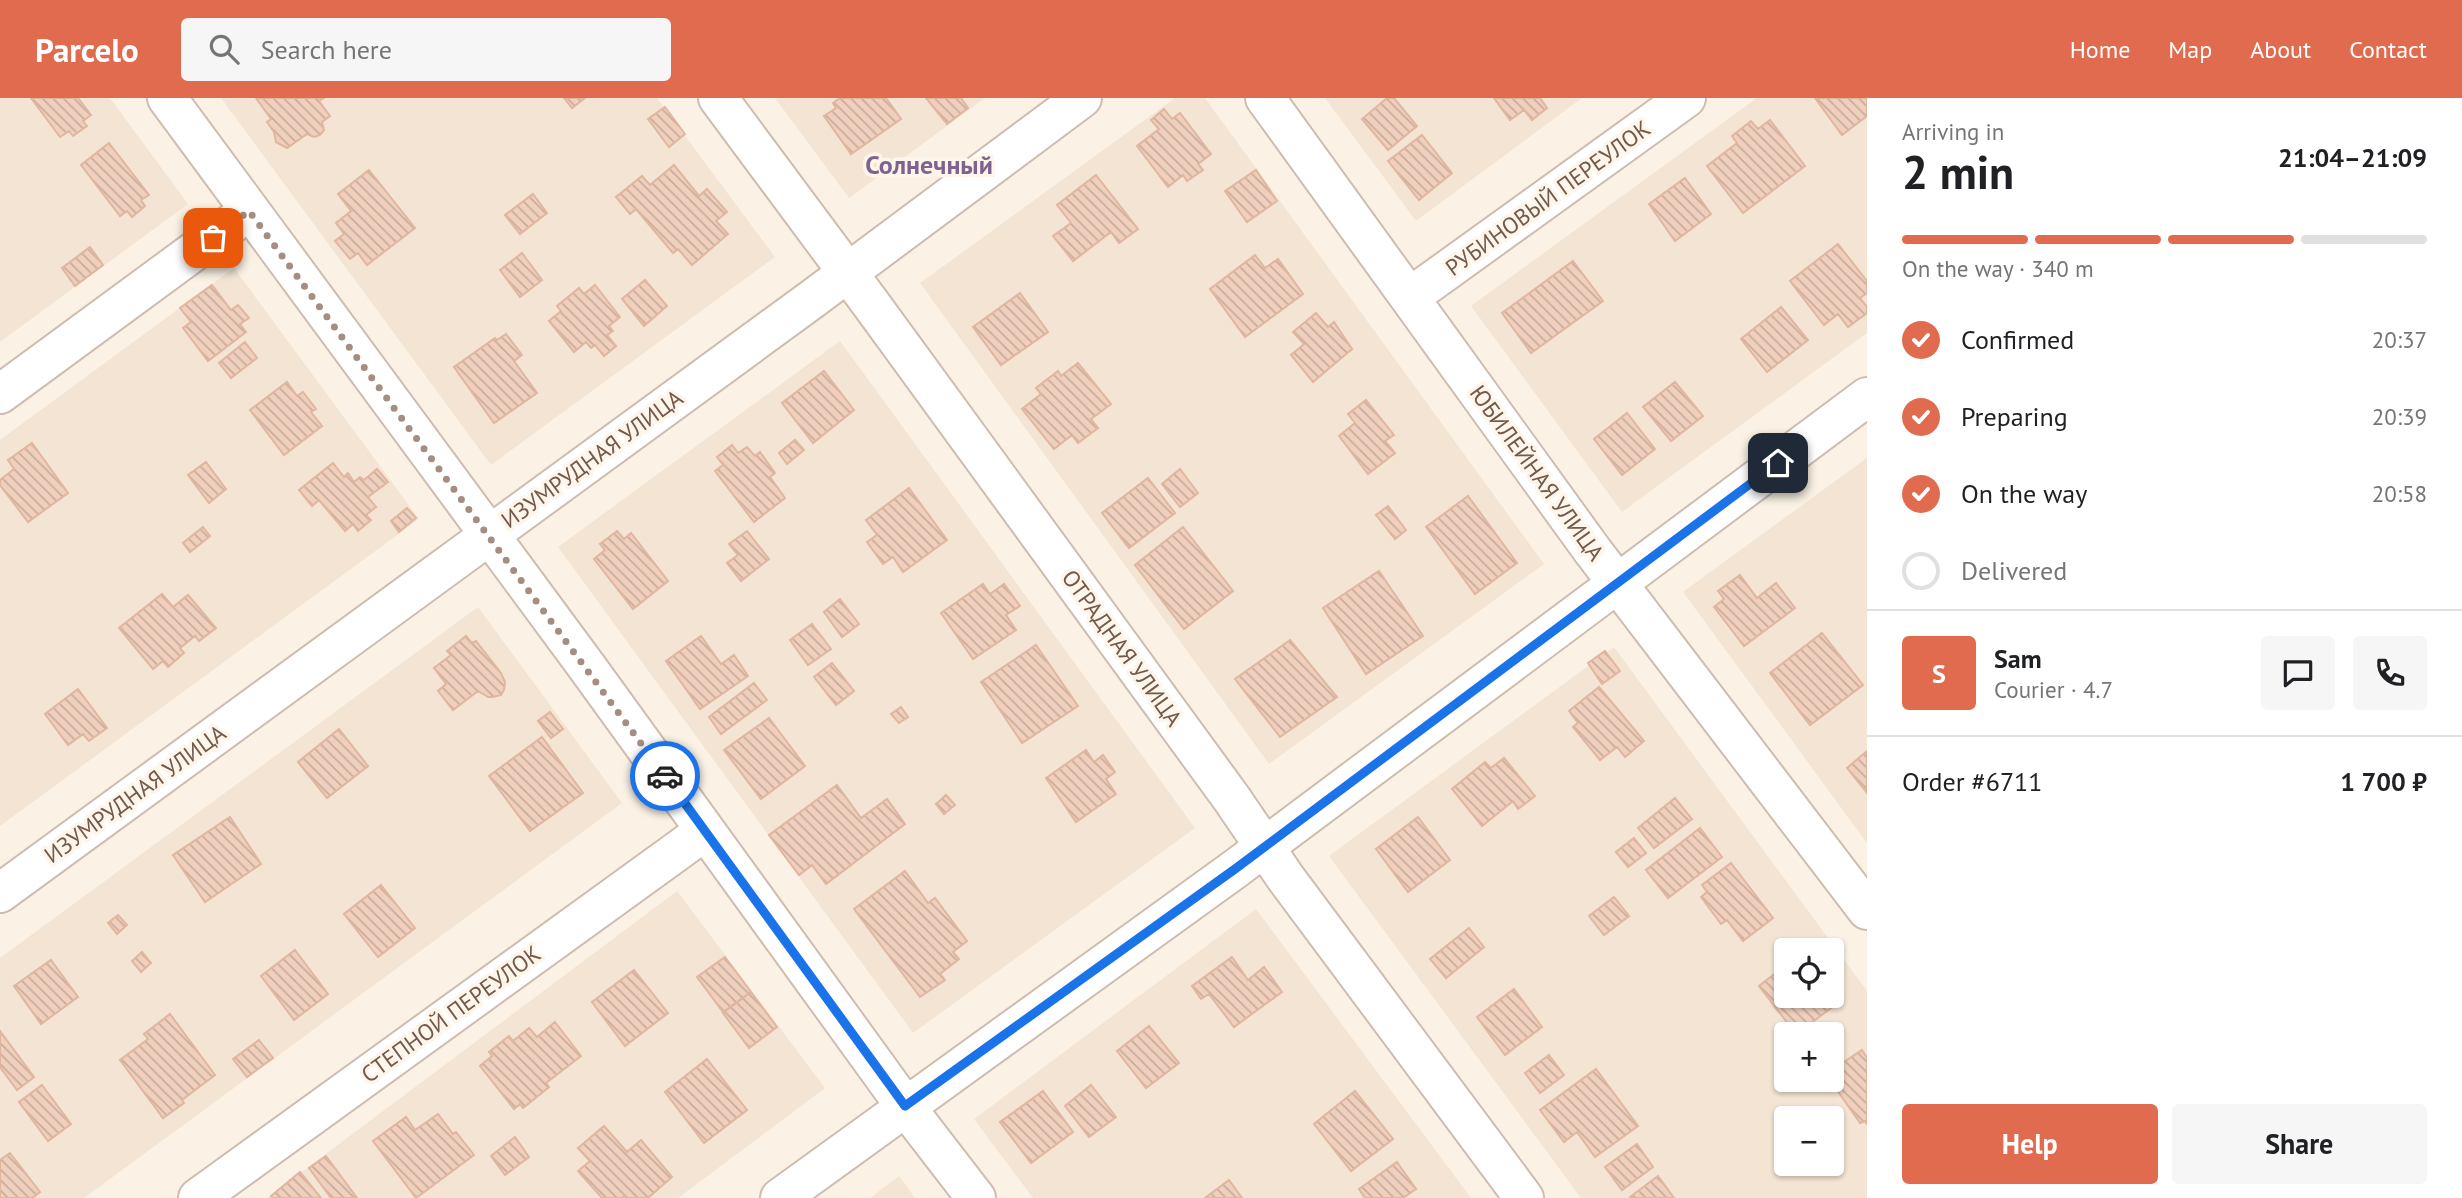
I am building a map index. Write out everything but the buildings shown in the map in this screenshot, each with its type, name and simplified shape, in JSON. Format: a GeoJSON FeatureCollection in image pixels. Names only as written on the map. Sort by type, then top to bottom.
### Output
{"type":"FeatureCollection","features":[{"type":"Feature","properties":{"kind":"street"},"geometry":{"type":"LineString","coordinates":[[167,98],[905,1106],[976,1198]]}},
{"type":"Feature","properties":{"kind":"street","name":"ОТРАДНАЯ УЛИЦА"},"geometry":{"type":"LineString","coordinates":[[718,98],[1524,1198]]}},
{"type":"Feature","properties":{"kind":"street","name":"ИЗУМРУДНАЯ УЛИЦА"},"geometry":{"type":"LineString","coordinates":[[0,893],[1082,98]]}},
{"type":"Feature","properties":{"kind":"street","name":"ЮБИЛЕЙНАЯ УЛИЦА"},"geometry":{"type":"LineString","coordinates":[[1265,98],[1617,582],[1866,904]]}},
{"type":"Feature","properties":{"kind":"street","name":"РУБИНОВЫЙ ПЕРЕУЛОК"},"geometry":{"type":"LineString","coordinates":[[1410,298],[1686,98]]}},
{"type":"Feature","properties":{"kind":"street"},"geometry":{"type":"LineString","coordinates":[[0,394],[249,211]]}},
{"type":"Feature","properties":{"kind":"street"},"geometry":{"type":"LineString","coordinates":[[780,1198],[1264,846],[1867,397]]}},
{"type":"Feature","properties":{"kind":"street","name":"СТЕПНОЙ ПЕРЕУЛОК"},"geometry":{"type":"LineString","coordinates":[[198,1198],[705,831]]}},
{"type":"Feature","properties":{"kind":"shaded area"},"geometry":{"type":"Polygon","coordinates":[[[0,98],[110,98],[188,204],[0,342],[0,98]]]}},
{"type":"Feature","properties":{"kind":"shaded area"},"geometry":{"type":"Polygon","coordinates":[[[221,98],[657,98],[775,257],[491,465],[221,98]]]}},
{"type":"Feature","properties":{"kind":"shaded area"},"geometry":{"type":"Polygon","coordinates":[[[775,98],[985,98],[849,198],[775,98]]]}},
{"type":"Feature","properties":{"kind":"shaded area"},"geometry":{"type":"Polygon","coordinates":[[[1175,98],[1205,98],[1544,564],[1269,764],[920,283],[1175,98]]]}},
{"type":"Feature","properties":{"kind":"shaded area"},"geometry":{"type":"Polygon","coordinates":[[[1325,98],[1582,98],[1416,221],[1325,98]]]}},
{"type":"Feature","properties":{"kind":"shaded area"},"geometry":{"type":"Polygon","coordinates":[[[1757,98],[1867,98],[1867,333],[1622,512],[1471,306],[1757,98]]]}},
{"type":"Feature","properties":{"kind":"shaded area"},"geometry":{"type":"Polygon","coordinates":[[[234,268],[419,519],[0,826],[0,440],[234,268]]]}},
{"type":"Feature","properties":{"kind":"shaded area"},"geometry":{"type":"Polygon","coordinates":[[[840,341],[1195,828],[913,1033],[558,547],[840,341]]]}},
{"type":"Feature","properties":{"kind":"shaded area"},"geometry":{"type":"Polygon","coordinates":[[[1867,458],[1867,843],[1683,592],[1867,458]]]}},
{"type":"Feature","properties":{"kind":"shaded area"},"geometry":{"type":"Polygon","coordinates":[[[478,607],[622,803],[84,1198],[0,1198],[0,958],[478,607]]]}},
{"type":"Feature","properties":{"kind":"shaded area"},"geometry":{"type":"Polygon","coordinates":[[[1614,647],[1828,938],[1774,938],[1774,1008],[1844,1008],[1844,960],[1867,991],[1867,1198],[1581,1198],[1329,856],[1614,647]]]}},
{"type":"Feature","properties":{"kind":"shaded area"},"geometry":{"type":"Polygon","coordinates":[[[677,891],[825,1088],[678,1198],[267,1198],[677,891]]]}},
{"type":"Feature","properties":{"kind":"shaded area"},"geometry":{"type":"Polygon","coordinates":[[[1256,909],[1471,1198],[1033,1198],[974,1119],[1256,909]]]}},
{"type":"Feature","properties":{"kind":"shaded area"},"geometry":{"type":"Polygon","coordinates":[[[899,1176],[915,1198],[870,1198],[899,1176]]]}},
{"type":"Feature","properties":{"kind":"way so far"},"geometry":{"type":"LineString","coordinates":[[213,238],[249,211],[665,776]]}},
{"type":"Feature","properties":{"kind":"district","name":"Солнечный"},"geometry":{"type":"Point","coordinates":[929,165]}},
{"type":"Feature","properties":{"kind":"route"},"geometry":{"type":"LineString","coordinates":[[665,776],[905,1106],[1235,869],[1778,463]]}}]}
